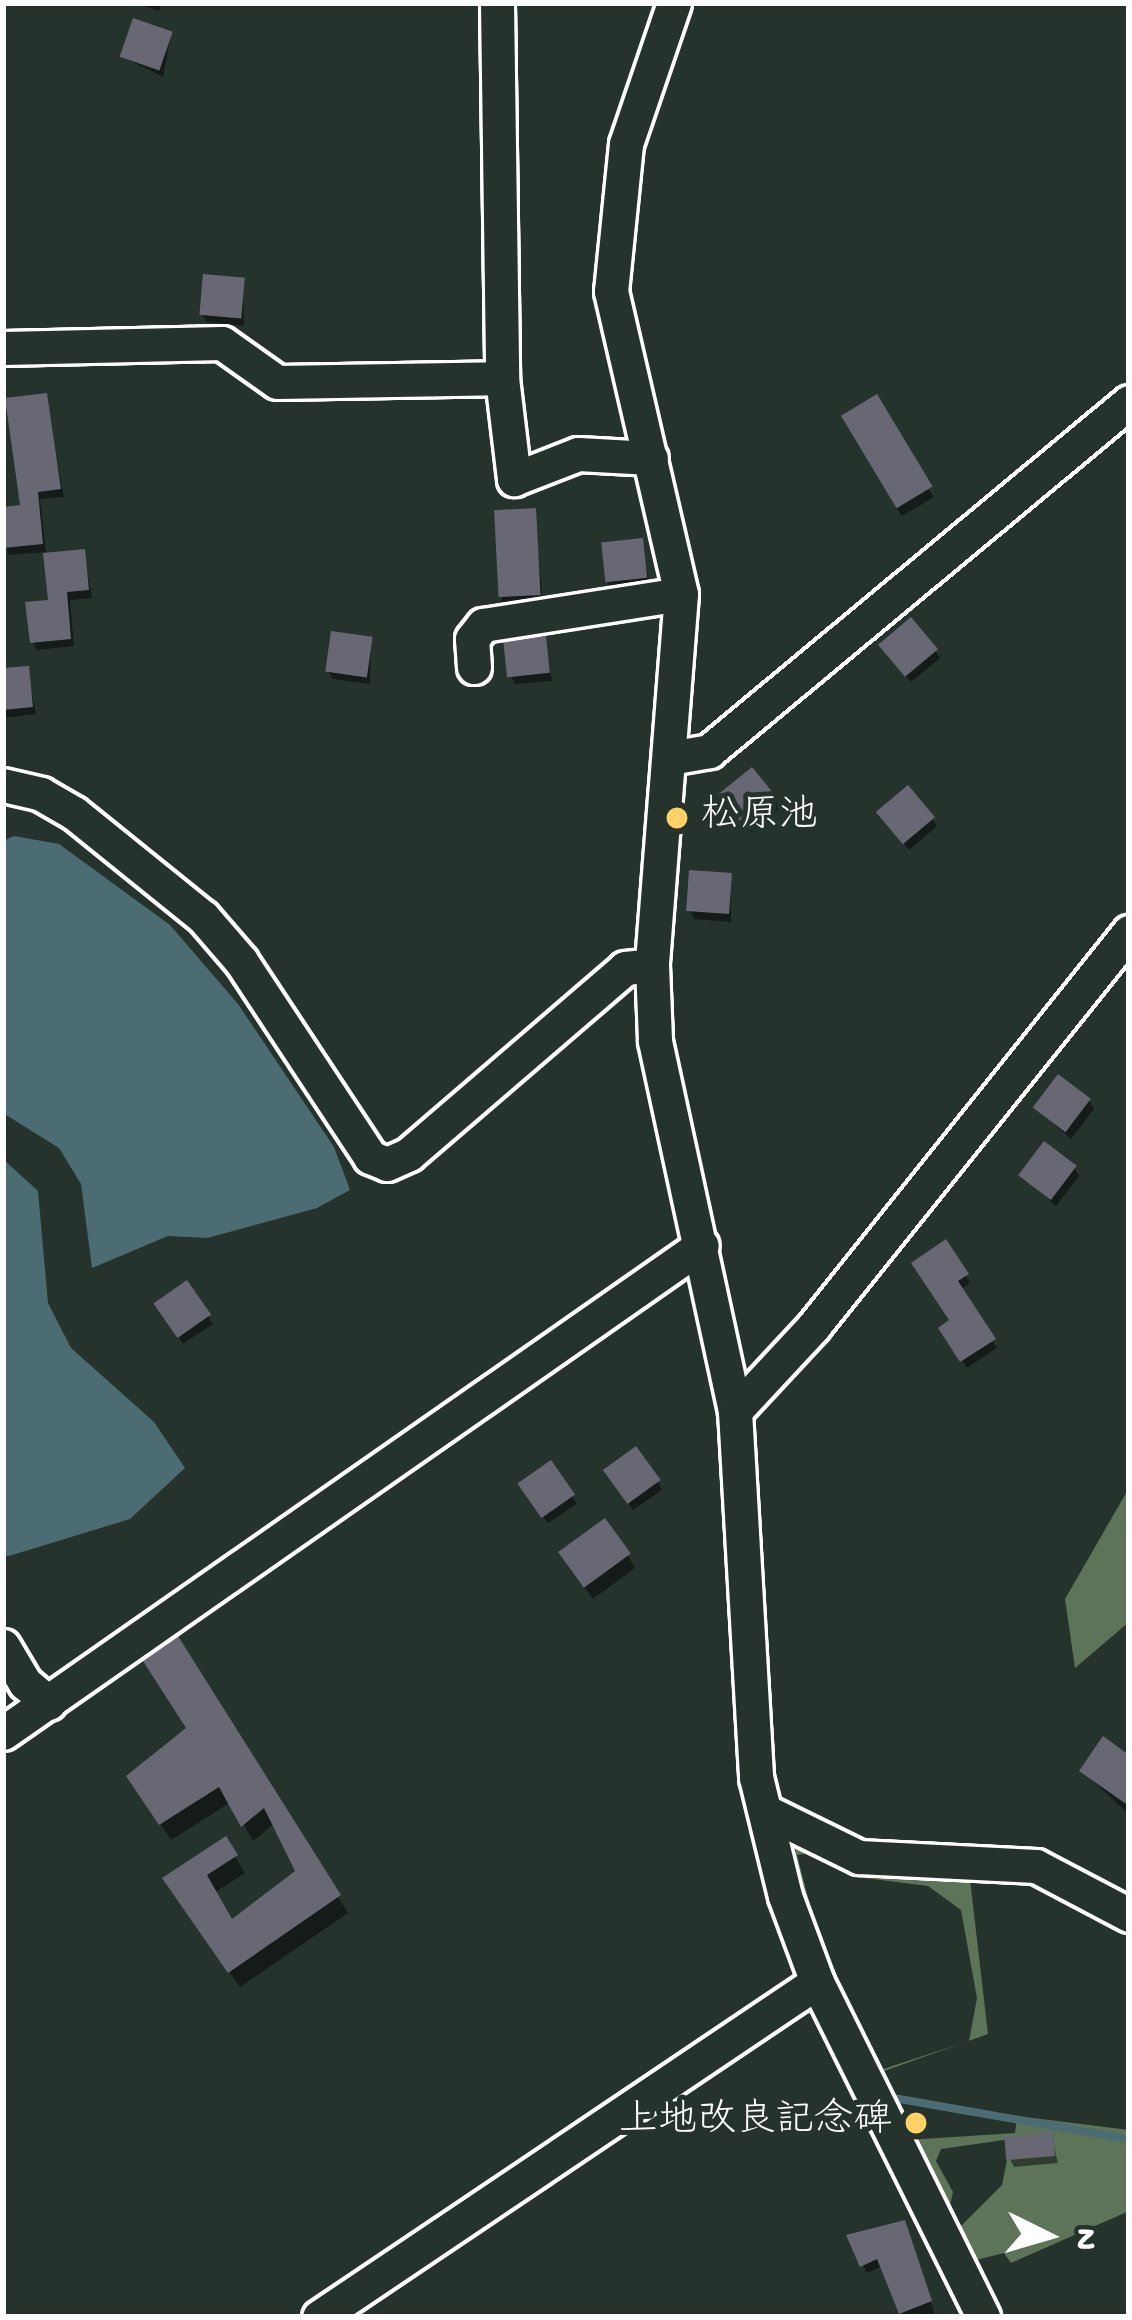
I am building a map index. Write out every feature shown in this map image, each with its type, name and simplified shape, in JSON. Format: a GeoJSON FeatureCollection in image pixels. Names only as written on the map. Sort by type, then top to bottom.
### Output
{"type":"FeatureCollection","features":[{"type":"Feature","properties":{"kind":"street"},"geometry":{"type":"LineString","coordinates":[[497,3],[502,378],[514,479],[578,454],[651,458]]}},
{"type":"Feature","properties":{"kind":"street"},"geometry":{"type":"LineString","coordinates":[[674,3],[626,144],[611,292],[681,594],[652,965],[655,1041],[735,1411],[755,1777],[817,1982],[982,2317]]}},
{"type":"Feature","properties":{"kind":"street"},"geometry":{"type":"LineString","coordinates":[[3,348],[222,343],[277,382],[502,378]]}},
{"type":"Feature","properties":{"kind":"street"},"geometry":{"type":"LineString","coordinates":[[670,758],[709,751],[1129,402]]}},
{"type":"Feature","properties":{"kind":"street"},"geometry":{"type":"LineString","coordinates":[[474,667],[472,640],[483,625],[681,594]]}},
{"type":"Feature","properties":{"kind":"street"},"geometry":{"type":"LineString","coordinates":[[3,785],[74,813],[203,917],[241,961],[370,1157],[387,1164],[409,1154],[625,968],[652,965]]}},
{"type":"Feature","properties":{"kind":"street"},"geometry":{"type":"LineString","coordinates":[[735,1411],[813,1327],[1129,932]]}},
{"type":"Feature","properties":{"kind":"street"},"geometry":{"type":"LineString","coordinates":[[3,1733],[702,1245]]}},
{"type":"Feature","properties":{"kind":"street"},"geometry":{"type":"LineString","coordinates":[[3,1646],[25,1683],[49,1702]]}},
{"type":"Feature","properties":{"kind":"street"},"geometry":{"type":"LineString","coordinates":[[765,1811],[859,1857],[1036,1866],[1129,1915]]}},
{"type":"Feature","properties":{"kind":"street"},"geometry":{"type":"LineString","coordinates":[[319,2317],[817,1982]]}},
{"type":"Feature","properties":{"kind":"green space"},"geometry":{"type":"Polygon","coordinates":[[[1129,1488],[1129,1622],[1075,1668],[1065,1599],[1129,1488]]]}},
{"type":"Feature","properties":{"kind":"green space"},"geometry":{"type":"Polygon","coordinates":[[[795,1838],[969,1871],[988,2034],[969,2041],[977,1998],[961,1910],[928,1886],[865,1878],[809,1853],[797,1855],[811,1909],[874,2072],[962,2043],[873,2075],[830,1976],[797,1871],[795,1838]]]}},
{"type":"Feature","properties":{"kind":"green space"},"geometry":{"type":"Polygon","coordinates":[[[1017,2116],[1129,2130],[1129,2211],[1011,2263],[1004,2253],[976,2260],[959,2228],[1002,2185],[1007,2160],[1055,2155],[1053,2133],[941,2149],[936,2161],[953,2192],[949,2210],[907,2140],[1015,2133],[1017,2116]]]}},
{"type":"Feature","properties":{"kind":"water"},"geometry":{"type":"Polygon","coordinates":[[[14,836],[59,844],[170,925],[238,1004],[334,1147],[350,1190],[317,1208],[207,1238],[168,1236],[92,1268],[81,1184],[59,1148],[3,1113],[3,841],[14,836]]]}},
{"type":"Feature","properties":{"kind":"water"},"geometry":{"type":"Polygon","coordinates":[[[3,1159],[38,1191],[48,1303],[71,1348],[154,1422],[185,1468],[130,1519],[9,1556],[3,1555],[3,1159]]]}},
{"type":"Feature","properties":{"kind":"building"},"geometry":{"type":"Polygon","coordinates":[[[133,18],[173,32],[159,70],[120,57],[133,18]]]}},
{"type":"Feature","properties":{"kind":"building"},"geometry":{"type":"Polygon","coordinates":[[[203,274],[245,278],[241,319],[199,315],[203,274]]]}},
{"type":"Feature","properties":{"kind":"building"},"geometry":{"type":"Polygon","coordinates":[[[47,393],[61,489],[38,492],[43,544],[3,548],[3,507],[20,505],[5,398],[47,393]]]}},
{"type":"Feature","properties":{"kind":"building"},"geometry":{"type":"Polygon","coordinates":[[[877,394],[933,487],[897,508],[841,416],[877,394]]]}},
{"type":"Feature","properties":{"kind":"building"},"geometry":{"type":"Polygon","coordinates":[[[536,508],[541,595],[499,597],[494,510],[536,508]]]}},
{"type":"Feature","properties":{"kind":"building"},"geometry":{"type":"Polygon","coordinates":[[[643,538],[647,578],[605,582],[601,542],[643,538]]]}},
{"type":"Feature","properties":{"kind":"building"},"geometry":{"type":"Polygon","coordinates":[[[85,549],[89,590],[67,592],[71,639],[30,643],[25,602],[48,600],[43,553],[85,549]]]}},
{"type":"Feature","properties":{"kind":"building"},"geometry":{"type":"Polygon","coordinates":[[[911,617],[938,649],[905,677],[878,645],[911,617]]]}},
{"type":"Feature","properties":{"kind":"building"},"geometry":{"type":"Polygon","coordinates":[[[331,631],[373,637],[367,677],[325,672],[331,631]]]}},
{"type":"Feature","properties":{"kind":"building"},"geometry":{"type":"Polygon","coordinates":[[[546,636],[550,673],[507,677],[503,640],[546,636]]]}},
{"type":"Feature","properties":{"kind":"building"},"geometry":{"type":"Polygon","coordinates":[[[29,666],[33,707],[3,710],[3,668],[29,666]]]}},
{"type":"Feature","properties":{"kind":"building"},"geometry":{"type":"Polygon","coordinates":[[[752,767],[778,799],[744,826],[719,794],[752,767]]]}},
{"type":"Feature","properties":{"kind":"building"},"geometry":{"type":"Polygon","coordinates":[[[908,785],[935,817],[903,844],[876,812],[908,785]]]}},
{"type":"Feature","properties":{"kind":"building"},"geometry":{"type":"Polygon","coordinates":[[[689,870],[732,873],[729,914],[686,911],[689,870]]]}},
{"type":"Feature","properties":{"kind":"building"},"geometry":{"type":"Polygon","coordinates":[[[1058,1074],[1091,1099],[1065,1132],[1033,1108],[1058,1074]]]}},
{"type":"Feature","properties":{"kind":"building"},"geometry":{"type":"Polygon","coordinates":[[[1044,1141],[1077,1166],[1051,1200],[1018,1175],[1044,1141]]]}},
{"type":"Feature","properties":{"kind":"building"},"geometry":{"type":"Polygon","coordinates":[[[946,1239],[969,1274],[958,1281],[996,1339],[960,1362],[938,1328],[949,1320],[911,1263],[946,1239]]]}},
{"type":"Feature","properties":{"kind":"building"},"geometry":{"type":"Polygon","coordinates":[[[187,1280],[211,1314],[178,1338],[153,1304],[187,1280]]]}},
{"type":"Feature","properties":{"kind":"building"},"geometry":{"type":"Polygon","coordinates":[[[636,1446],[661,1480],[628,1504],[603,1470],[636,1446]]]}},
{"type":"Feature","properties":{"kind":"building"},"geometry":{"type":"Polygon","coordinates":[[[551,1460],[575,1494],[542,1518],[517,1484],[551,1460]]]}},
{"type":"Feature","properties":{"kind":"building"},"geometry":{"type":"Polygon","coordinates":[[[605,1518],[631,1554],[584,1588],[558,1552],[605,1518]]]}},
{"type":"Feature","properties":{"kind":"building"},"geometry":{"type":"Polygon","coordinates":[[[178,1636],[341,1895],[228,1973],[162,1878],[226,1836],[238,1855],[207,1875],[232,1919],[295,1871],[264,1808],[241,1827],[219,1787],[159,1825],[126,1776],[186,1728],[143,1661],[178,1636]]]}},
{"type":"Feature","properties":{"kind":"building"},"geometry":{"type":"Polygon","coordinates":[[[1103,1736],[1129,1755],[1129,1806],[1079,1771],[1103,1736]]]}},
{"type":"Feature","properties":{"kind":"building"},"geometry":{"type":"Polygon","coordinates":[[[1053,2132],[1055,2156],[1006,2160],[1004,2136],[1053,2132]]]}},
{"type":"Feature","properties":{"kind":"building"},"geometry":{"type":"Polygon","coordinates":[[[905,2220],[932,2301],[899,2314],[877,2259],[860,2267],[846,2235],[905,2220]]]}},
{"type":"Feature","properties":{"kind":"waterway"},"geometry":{"type":"LineString","coordinates":[[888,2097],[1129,2139]]}},
{"type":"Feature","properties":{"kind":"place","name":"松原池"},"geometry":{"type":"Point","coordinates":[677,818]}},
{"type":"Feature","properties":{"kind":"place","name":"上地改良記念碑"},"geometry":{"type":"Point","coordinates":[916,2123]}}]}
